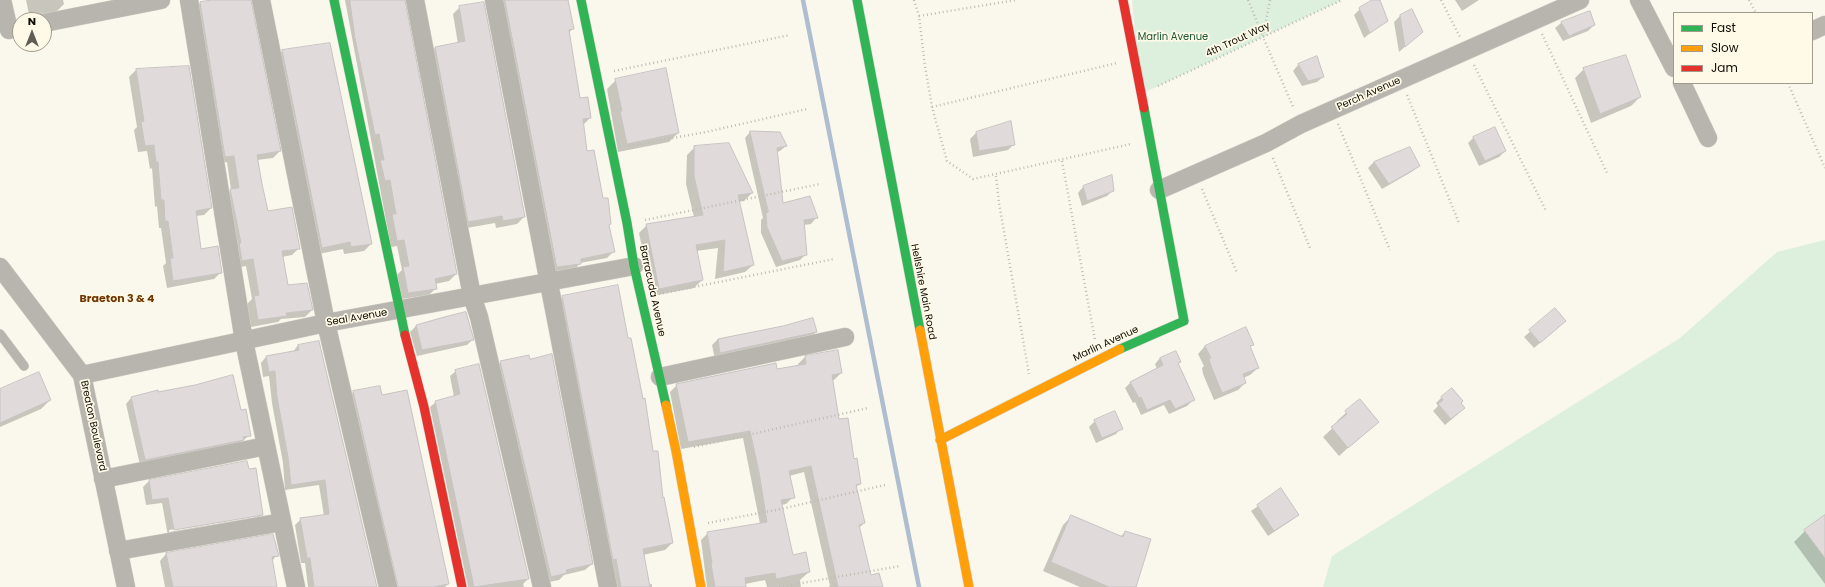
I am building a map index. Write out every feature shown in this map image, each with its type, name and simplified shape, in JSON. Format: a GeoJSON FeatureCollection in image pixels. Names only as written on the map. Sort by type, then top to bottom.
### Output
{"type":"FeatureCollection","features":[{"type":"Feature","properties":{"kind":"street"},"geometry":{"type":"LineString","coordinates":[[2,0],[10,30]]}},
{"type":"Feature","properties":{"kind":"street"},"geometry":{"type":"LineString","coordinates":[[52,21],[115,4],[161,0]]}},
{"type":"Feature","properties":{"kind":"street"},"geometry":{"type":"LineString","coordinates":[[189,0],[244,341],[296,587]]}},
{"type":"Feature","properties":{"kind":"street"},"geometry":{"type":"LineString","coordinates":[[261,0],[326,323],[388,587]]}},
{"type":"Feature","properties":{"kind":"street"},"geometry":{"type":"LineString","coordinates":[[334,0],[399,310],[424,407],[462,587]]}},
{"type":"Feature","properties":{"kind":"street"},"geometry":{"type":"LineString","coordinates":[[415,0],[472,296],[479,317],[542,587]]}},
{"type":"Feature","properties":{"kind":"street"},"geometry":{"type":"LineString","coordinates":[[494,0],[550,281],[608,587]]}},
{"type":"Feature","properties":{"kind":"street","name":"Barracuda Avenue"},"geometry":{"type":"LineString","coordinates":[[580,0],[627,223],[640,297],[660,377],[676,451],[701,587]]}},
{"type":"Feature","properties":{"kind":"street","name":"Hellshire Main Road"},"geometry":{"type":"LineString","coordinates":[[857,0],[969,587]]}},
{"type":"Feature","properties":{"kind":"street","name":"Marlin Avenue"},"geometry":{"type":"LineString","coordinates":[[940,440],[1098,359],[1184,320],[1123,0]]}},
{"type":"Feature","properties":{"kind":"street","name":"Perch Avenue"},"geometry":{"type":"LineString","coordinates":[[1159,190],[1467,49],[1580,0]]}},
{"type":"Feature","properties":{"kind":"street"},"geometry":{"type":"LineString","coordinates":[[1640,0],[1673,66]]}},
{"type":"Feature","properties":{"kind":"street"},"geometry":{"type":"LineString","coordinates":[[1813,31],[1825,25]]}},
{"type":"Feature","properties":{"kind":"street"},"geometry":{"type":"LineString","coordinates":[[1686,84],[1708,138]]}},
{"type":"Feature","properties":{"kind":"street","name":"Seal Avenue"},"geometry":{"type":"LineString","coordinates":[[82,375],[326,323],[634,266]]}},
{"type":"Feature","properties":{"kind":"street","name":"Breaton Boulevard"},"geometry":{"type":"LineString","coordinates":[[0,267],[82,375],[126,587]]}},
{"type":"Feature","properties":{"kind":"street"},"geometry":{"type":"LineString","coordinates":[[660,377],[845,338]]}},
{"type":"Feature","properties":{"kind":"street"},"geometry":{"type":"LineString","coordinates":[[103,479],[266,446]]}},
{"type":"Feature","properties":{"kind":"street"},"geometry":{"type":"LineString","coordinates":[[118,551],[282,522]]}},
{"type":"Feature","properties":{"kind":"lane"},"geometry":{"type":"LineString","coordinates":[[0,334],[24,366]]}},
{"type":"Feature","properties":{"kind":"path"},"geometry":{"type":"LineString","coordinates":[[914,0],[919,16],[932,107],[947,161],[973,179],[1062,161],[1149,140]]}},
{"type":"Feature","properties":{"kind":"path"},"geometry":{"type":"LineString","coordinates":[[919,16],[1016,0]]}},
{"type":"Feature","properties":{"kind":"path"},"geometry":{"type":"LineString","coordinates":[[1248,0],[1301,124]]}},
{"type":"Feature","properties":{"kind":"path"},"geometry":{"type":"LineString","coordinates":[[1263,37],[1270,0]]}},
{"type":"Feature","properties":{"kind":"path","name":"4th Trout Way"},"geometry":{"type":"LineString","coordinates":[[1141,94],[1342,0]]}},
{"type":"Feature","properties":{"kind":"path"},"geometry":{"type":"LineString","coordinates":[[1441,0],[1467,49],[1546,211]]}},
{"type":"Feature","properties":{"kind":"path"},"geometry":{"type":"LineString","coordinates":[[1749,0],[1755,12]]}},
{"type":"Feature","properties":{"kind":"path"},"geometry":{"type":"LineString","coordinates":[[1535,19],[1608,175]]}},
{"type":"Feature","properties":{"kind":"path"},"geometry":{"type":"LineString","coordinates":[[596,75],[790,35]]}},
{"type":"Feature","properties":{"kind":"path"},"geometry":{"type":"LineString","coordinates":[[932,107],[1135,58]]}},
{"type":"Feature","properties":{"kind":"path"},"geometry":{"type":"LineString","coordinates":[[1401,80],[1459,223]]}},
{"type":"Feature","properties":{"kind":"path"},"geometry":{"type":"LineString","coordinates":[[1788,84],[1825,168]]}},
{"type":"Feature","properties":{"kind":"path"},"geometry":{"type":"LineString","coordinates":[[611,149],[706,132],[807,109]]}},
{"type":"Feature","properties":{"kind":"path"},"geometry":{"type":"LineString","coordinates":[[1333,110],[1390,250]]}},
{"type":"Feature","properties":{"kind":"path"},"geometry":{"type":"LineString","coordinates":[[1266,142],[1310,248]]}},
{"type":"Feature","properties":{"kind":"path"},"geometry":{"type":"LineString","coordinates":[[1062,161],[1098,359]]}},
{"type":"Feature","properties":{"kind":"path"},"geometry":{"type":"LineString","coordinates":[[1196,173],[1237,273]]}},
{"type":"Feature","properties":{"kind":"path"},"geometry":{"type":"LineString","coordinates":[[996,175],[999,203],[1032,392]]}},
{"type":"Feature","properties":{"kind":"path"},"geometry":{"type":"LineString","coordinates":[[627,223],[820,184]]}},
{"type":"Feature","properties":{"kind":"path"},"geometry":{"type":"LineString","coordinates":[[640,297],[834,259]]}},
{"type":"Feature","properties":{"kind":"path"},"geometry":{"type":"LineString","coordinates":[[676,451],[868,408]]}},
{"type":"Feature","properties":{"kind":"path"},"geometry":{"type":"LineString","coordinates":[[691,527],[781,509],[885,485]]}},
{"type":"Feature","properties":{"kind":"path"},"geometry":{"type":"LineString","coordinates":[[779,587],[900,566]]}},
{"type":"Feature","properties":{"kind":"green space","name":"Marlin Avenue"},"geometry":{"type":"Polygon","coordinates":[[[1132,0],[1342,0],[1141,94],[1132,0]]]}},
{"type":"Feature","properties":{"kind":"green space"},"geometry":{"type":"Polygon","coordinates":[[[1825,240],[1825,587],[1323,587],[1332,556],[1680,338],[1777,252],[1825,240]]]}},
{"type":"Feature","properties":{"kind":"building"},"geometry":{"type":"Polygon","coordinates":[[[213,0],[251,0],[281,151],[257,155],[262,184],[268,211],[292,207],[300,249],[282,251],[288,285],[307,283],[313,310],[286,313],[287,316],[258,320],[254,296],[259,295],[253,259],[242,261],[239,243],[241,243],[230,189],[239,188],[234,156],[225,157],[200,2],[213,0]]]}},
{"type":"Feature","properties":{"kind":"building"},"geometry":{"type":"Polygon","coordinates":[[[350,0],[405,0],[457,274],[435,279],[437,289],[408,293],[403,267],[409,266],[404,240],[397,241],[392,214],[396,214],[390,180],[385,181],[380,160],[384,160],[379,134],[375,135],[355,38],[350,0]]]}},
{"type":"Feature","properties":{"kind":"building"},"geometry":{"type":"Polygon","coordinates":[[[505,0],[568,0],[574,29],[569,30],[580,98],[588,97],[591,118],[583,119],[587,151],[594,150],[603,198],[608,198],[611,224],[609,225],[615,252],[581,259],[581,264],[557,267],[505,0]]]}},
{"type":"Feature","properties":{"kind":"building"},"geometry":{"type":"Polygon","coordinates":[[[1372,0],[1380,0],[1388,21],[1370,33],[1359,8],[1372,0]]]}},
{"type":"Feature","properties":{"kind":"building"},"geometry":{"type":"Polygon","coordinates":[[[484,2],[525,217],[503,221],[502,216],[468,222],[435,47],[465,41],[459,6],[484,2]]]}},
{"type":"Feature","properties":{"kind":"building"},"geometry":{"type":"Polygon","coordinates":[[[1412,9],[1423,32],[1405,47],[1400,15],[1412,9]]]}},
{"type":"Feature","properties":{"kind":"building"},"geometry":{"type":"Polygon","coordinates":[[[1590,11],[1595,25],[1569,36],[1561,22],[1590,11]]]}},
{"type":"Feature","properties":{"kind":"building"},"geometry":{"type":"Polygon","coordinates":[[[330,43],[372,244],[351,247],[350,242],[322,248],[282,50],[330,43]]]}},
{"type":"Feature","properties":{"kind":"building"},"geometry":{"type":"Polygon","coordinates":[[[1626,55],[1641,97],[1600,114],[1583,68],[1626,55]]]}},
{"type":"Feature","properties":{"kind":"building"},"geometry":{"type":"Polygon","coordinates":[[[1317,56],[1324,77],[1308,81],[1298,64],[1317,56]]]}},
{"type":"Feature","properties":{"kind":"building"},"geometry":{"type":"Polygon","coordinates":[[[189,66],[212,208],[196,211],[201,249],[218,246],[222,273],[173,281],[170,258],[173,258],[168,221],[165,221],[164,200],[161,200],[158,162],[156,162],[154,145],[145,146],[141,122],[144,121],[136,69],[189,66]]]}},
{"type":"Feature","properties":{"kind":"building"},"geometry":{"type":"Polygon","coordinates":[[[666,68],[679,133],[627,144],[615,79],[666,68]]]}},
{"type":"Feature","properties":{"kind":"building"},"geometry":{"type":"Polygon","coordinates":[[[1011,121],[1015,145],[979,151],[976,132],[1011,121]]]}},
{"type":"Feature","properties":{"kind":"building"},"geometry":{"type":"Polygon","coordinates":[[[1495,127],[1506,151],[1485,161],[1473,137],[1495,127]]]}},
{"type":"Feature","properties":{"kind":"building"},"geometry":{"type":"Polygon","coordinates":[[[750,131],[780,132],[787,146],[777,148],[783,203],[810,196],[818,218],[804,220],[807,255],[782,261],[767,227],[766,213],[768,212],[750,131]]]}},
{"type":"Feature","properties":{"kind":"building"},"geometry":{"type":"Polygon","coordinates":[[[729,143],[753,193],[738,195],[754,265],[723,272],[725,240],[696,245],[703,280],[659,289],[646,224],[703,215],[694,176],[694,146],[729,143]]]}},
{"type":"Feature","properties":{"kind":"building"},"geometry":{"type":"Polygon","coordinates":[[[1410,147],[1420,166],[1389,184],[1374,162],[1410,147]]]}},
{"type":"Feature","properties":{"kind":"building"},"geometry":{"type":"Polygon","coordinates":[[[1112,175],[1114,191],[1087,201],[1083,186],[1112,175]]]}},
{"type":"Feature","properties":{"kind":"building"},"geometry":{"type":"Polygon","coordinates":[[[618,285],[628,338],[631,338],[643,399],[645,398],[653,451],[658,451],[663,498],[664,497],[673,543],[643,549],[650,587],[621,587],[616,559],[613,560],[562,296],[618,285]]]}},
{"type":"Feature","properties":{"kind":"building"},"geometry":{"type":"Polygon","coordinates":[[[1555,308],[1566,321],[1540,343],[1529,330],[1555,308]]]}},
{"type":"Feature","properties":{"kind":"building"},"geometry":{"type":"Polygon","coordinates":[[[466,312],[474,340],[422,350],[416,325],[466,312]]]}},
{"type":"Feature","properties":{"kind":"building"},"geometry":{"type":"Polygon","coordinates":[[[813,318],[817,332],[720,353],[718,339],[783,326],[813,318]]]}},
{"type":"Feature","properties":{"kind":"building"},"geometry":{"type":"Polygon","coordinates":[[[1246,327],[1254,345],[1250,346],[1259,368],[1243,374],[1246,383],[1222,393],[1211,366],[1209,359],[1211,358],[1205,346],[1246,327]]]}},
{"type":"Feature","properties":{"kind":"building"},"geometry":{"type":"Polygon","coordinates":[[[319,341],[377,587],[314,587],[310,558],[307,558],[300,518],[329,514],[325,480],[291,485],[288,457],[277,397],[275,371],[269,372],[266,356],[299,350],[298,345],[319,341]]]}},
{"type":"Feature","properties":{"kind":"building"},"geometry":{"type":"Polygon","coordinates":[[[838,350],[842,373],[832,375],[839,419],[848,418],[854,459],[857,458],[861,484],[856,485],[865,523],[859,525],[871,575],[879,573],[883,587],[838,587],[811,466],[789,471],[795,498],[781,500],[793,555],[806,552],[810,572],[776,579],[775,573],[745,578],[746,587],[715,587],[707,532],[767,522],[759,472],[750,431],[688,442],[676,384],[776,363],[777,369],[806,364],[805,356],[838,350]]]}},
{"type":"Feature","properties":{"kind":"building"},"geometry":{"type":"Polygon","coordinates":[[[1176,351],[1181,362],[1178,363],[1195,400],[1175,409],[1170,400],[1147,410],[1141,397],[1139,398],[1130,382],[1163,365],[1160,358],[1176,351]]]}},
{"type":"Feature","properties":{"kind":"building"},"geometry":{"type":"Polygon","coordinates":[[[552,354],[593,564],[566,570],[567,573],[551,577],[500,361],[529,355],[530,359],[552,354]]]}},
{"type":"Feature","properties":{"kind":"building"},"geometry":{"type":"Polygon","coordinates":[[[479,364],[529,579],[474,587],[435,401],[460,394],[455,370],[479,364]]]}},
{"type":"Feature","properties":{"kind":"building"},"geometry":{"type":"Polygon","coordinates":[[[39,372],[51,400],[0,423],[0,389],[39,372]]]}},
{"type":"Feature","properties":{"kind":"building"},"geometry":{"type":"Polygon","coordinates":[[[233,375],[241,410],[246,409],[251,436],[243,437],[244,440],[145,460],[131,397],[158,390],[158,392],[195,385],[233,375]]]}},
{"type":"Feature","properties":{"kind":"building"},"geometry":{"type":"Polygon","coordinates":[[[380,386],[382,395],[407,390],[449,584],[433,587],[398,587],[353,391],[380,386]]]}},
{"type":"Feature","properties":{"kind":"building"},"geometry":{"type":"Polygon","coordinates":[[[1452,388],[1463,401],[1461,403],[1465,408],[1451,419],[1438,404],[1443,400],[1441,397],[1452,388]]]}},
{"type":"Feature","properties":{"kind":"building"},"geometry":{"type":"Polygon","coordinates":[[[1360,399],[1379,422],[1348,448],[1331,427],[1347,414],[1345,411],[1360,399]]]}},
{"type":"Feature","properties":{"kind":"building"},"geometry":{"type":"Polygon","coordinates":[[[1115,411],[1123,429],[1102,438],[1094,420],[1115,411]]]}},
{"type":"Feature","properties":{"kind":"building"},"geometry":{"type":"Polygon","coordinates":[[[247,461],[249,469],[256,468],[263,515],[174,530],[168,498],[152,500],[149,480],[247,461]]]}},
{"type":"Feature","properties":{"kind":"building"},"geometry":{"type":"Polygon","coordinates":[[[1281,488],[1299,515],[1274,531],[1257,505],[1281,488]]]}},
{"type":"Feature","properties":{"kind":"building"},"geometry":{"type":"Polygon","coordinates":[[[1071,515],[1123,537],[1125,531],[1151,539],[1136,587],[1109,587],[1051,562],[1071,515]]]}},
{"type":"Feature","properties":{"kind":"building"},"geometry":{"type":"Polygon","coordinates":[[[1825,515],[1825,558],[1804,530],[1825,515]]]}},
{"type":"Feature","properties":{"kind":"building"},"geometry":{"type":"Polygon","coordinates":[[[273,534],[279,556],[272,557],[277,587],[173,587],[166,553],[273,534]]]}},
{"type":"Feature","properties":{"kind":"waterway"},"geometry":{"type":"LineString","coordinates":[[803,0],[919,587]]}},
{"type":"Feature","properties":{"kind":"traffic: fast"},"geometry":{"type":"LineString","coordinates":[[334,0],[405,335]]}},
{"type":"Feature","properties":{"kind":"traffic: fast"},"geometry":{"type":"LineString","coordinates":[[581,0],[627,223],[634,266],[666,405]]}},
{"type":"Feature","properties":{"kind":"traffic: fast"},"geometry":{"type":"LineString","coordinates":[[857,0],[920,330]]}},
{"type":"Feature","properties":{"kind":"traffic: fast"},"geometry":{"type":"LineString","coordinates":[[1120,349],[1184,321],[1144,108]]}},
{"type":"Feature","properties":{"kind":"traffic: slow"},"geometry":{"type":"LineString","coordinates":[[920,330],[969,587]]}},
{"type":"Feature","properties":{"kind":"traffic: slow"},"geometry":{"type":"LineString","coordinates":[[940,440],[1120,349]]}},
{"type":"Feature","properties":{"kind":"traffic: slow"},"geometry":{"type":"LineString","coordinates":[[666,405],[701,587]]}},
{"type":"Feature","properties":{"kind":"traffic: jam"},"geometry":{"type":"LineString","coordinates":[[1123,0],[1144,108]]}},
{"type":"Feature","properties":{"kind":"traffic: jam"},"geometry":{"type":"LineString","coordinates":[[405,335],[424,407],[462,587]]}},
{"type":"Feature","properties":{"kind":"district","name":"Braeton 3 & 4"},"geometry":{"type":"Point","coordinates":[117,299]}}]}
